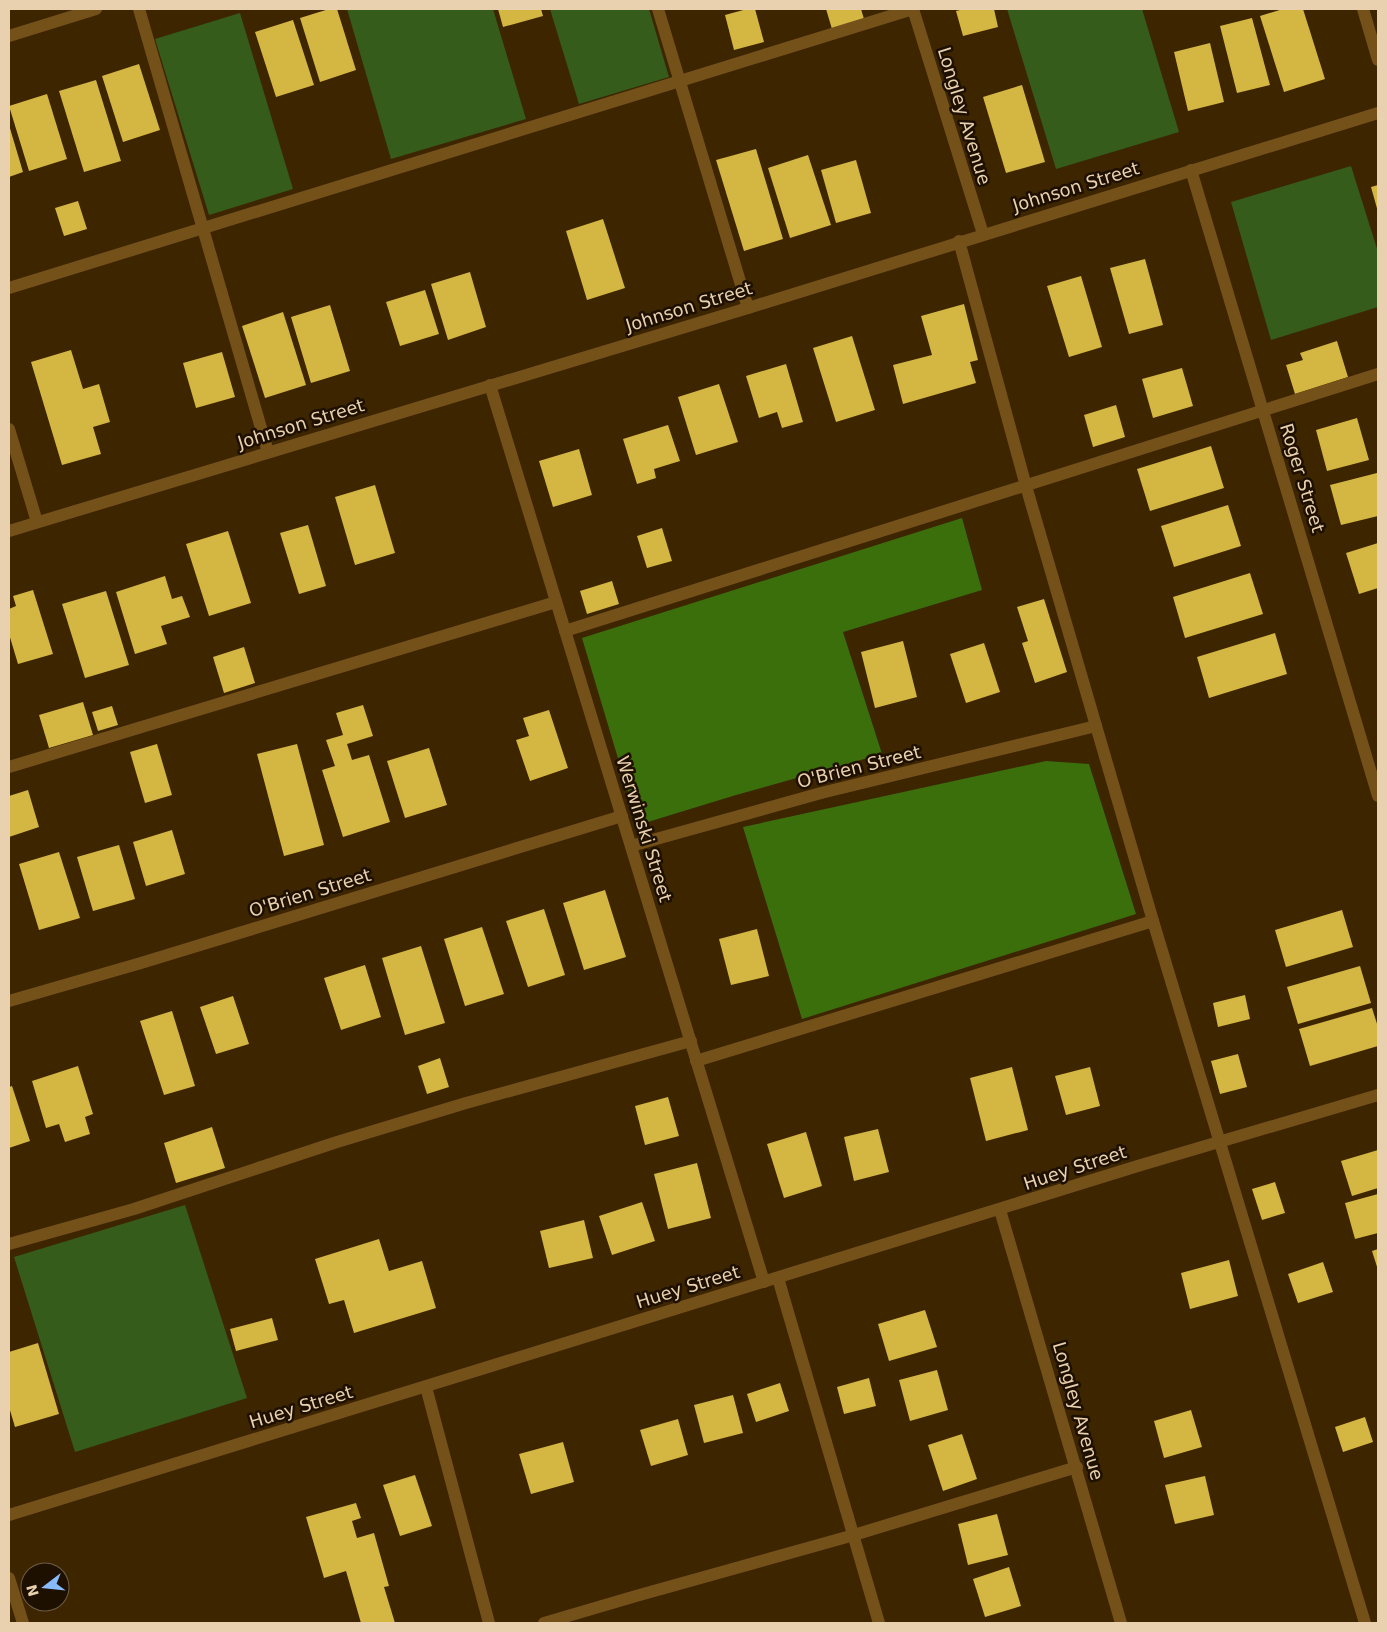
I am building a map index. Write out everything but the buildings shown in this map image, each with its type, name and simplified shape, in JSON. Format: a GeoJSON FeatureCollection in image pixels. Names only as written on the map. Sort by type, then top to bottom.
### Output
{"type":"FeatureCollection","features":[{"type":"Feature","properties":{"kind":"street"},"geometry":{"type":"LineString","coordinates":[[9,36],[96,9]]}},
{"type":"Feature","properties":{"kind":"street"},"geometry":{"type":"LineString","coordinates":[[140,9],[268,452]]}},
{"type":"Feature","properties":{"kind":"street"},"geometry":{"type":"LineString","coordinates":[[658,9],[748,308]]}},
{"type":"Feature","properties":{"kind":"street"},"geometry":{"type":"LineString","coordinates":[[9,288],[913,9]]}},
{"type":"Feature","properties":{"kind":"street","name":"Longley Avenue"},"geometry":{"type":"LineString","coordinates":[[913,9],[983,234]]}},
{"type":"Feature","properties":{"kind":"street"},"geometry":{"type":"LineString","coordinates":[[1363,9],[1378,60]]}},
{"type":"Feature","properties":{"kind":"street","name":"Johnson Street"},"geometry":{"type":"LineString","coordinates":[[9,531],[748,308],[1378,113]]}},
{"type":"Feature","properties":{"kind":"street","name":"Roger Street"},"geometry":{"type":"LineString","coordinates":[[1191,170],[1378,796]]}},
{"type":"Feature","properties":{"kind":"street"},"geometry":{"type":"LineString","coordinates":[[959,242],[1026,486],[1153,921],[1365,1623]]}},
{"type":"Feature","properties":{"kind":"street"},"geometry":{"type":"LineString","coordinates":[[565,631],[1378,374]]}},
{"type":"Feature","properties":{"kind":"street","name":"Werwinski Street"},"geometry":{"type":"LineString","coordinates":[[490,386],[764,1282]]}},
{"type":"Feature","properties":{"kind":"street"},"geometry":{"type":"LineString","coordinates":[[9,429],[37,522]]}},
{"type":"Feature","properties":{"kind":"street"},"geometry":{"type":"LineString","coordinates":[[9,767],[556,602]]}},
{"type":"Feature","properties":{"kind":"street","name":"O'Brien Street"},"geometry":{"type":"LineString","coordinates":[[631,846],[821,794],[1096,726]]}},
{"type":"Feature","properties":{"kind":"street","name":"O'Brien Street"},"geometry":{"type":"LineString","coordinates":[[9,1001],[141,963],[622,816]]}},
{"type":"Feature","properties":{"kind":"street"},"geometry":{"type":"LineString","coordinates":[[696,1061],[1153,921]]}},
{"type":"Feature","properties":{"kind":"street"},"geometry":{"type":"LineString","coordinates":[[9,1244],[134,1209],[337,1142],[457,1105],[690,1041]]}},
{"type":"Feature","properties":{"kind":"street","name":"Huey Street"},"geometry":{"type":"LineString","coordinates":[[9,1514],[1141,1165],[1378,1095]]}},
{"type":"Feature","properties":{"kind":"street","name":"Longley Avenue"},"geometry":{"type":"LineString","coordinates":[[1000,1210],[1122,1623]]}},
{"type":"Feature","properties":{"kind":"street"},"geometry":{"type":"LineString","coordinates":[[778,1278],[880,1623]]}},
{"type":"Feature","properties":{"kind":"street"},"geometry":{"type":"LineString","coordinates":[[426,1387],[489,1623]]}},
{"type":"Feature","properties":{"kind":"street"},"geometry":{"type":"LineString","coordinates":[[544,1623],[854,1535],[1077,1467]]}},
{"type":"Feature","properties":{"kind":"street"},"geometry":{"type":"LineString","coordinates":[[9,1578],[24,1623]]}},
{"type":"Feature","properties":{"kind":"green space"},"geometry":{"type":"Polygon","coordinates":[[[347,9],[493,9],[526,119],[391,159],[347,9]]]}},
{"type":"Feature","properties":{"kind":"green space"},"geometry":{"type":"Polygon","coordinates":[[[550,9],[649,9],[669,77],[579,104],[550,9]]]}},
{"type":"Feature","properties":{"kind":"green space"},"geometry":{"type":"Polygon","coordinates":[[[1007,9],[1142,9],[1179,132],[1056,169],[1007,9]]]}},
{"type":"Feature","properties":{"kind":"green space"},"geometry":{"type":"Polygon","coordinates":[[[240,13],[293,189],[209,215],[155,39],[240,13]]]}},
{"type":"Feature","properties":{"kind":"green space"},"geometry":{"type":"Polygon","coordinates":[[[1351,166],[1378,252],[1378,307],[1271,340],[1231,202],[1351,166]]]}},
{"type":"Feature","properties":{"kind":"green space"},"geometry":{"type":"Polygon","coordinates":[[[962,518],[982,590],[843,632],[882,754],[638,825],[582,638],[962,518]]]}},
{"type":"Feature","properties":{"kind":"green space"},"geometry":{"type":"Polygon","coordinates":[[[1046,761],[1089,764],[1136,914],[802,1019],[743,827],[1046,761]]]}},
{"type":"Feature","properties":{"kind":"green space"},"geometry":{"type":"Polygon","coordinates":[[[185,1205],[247,1398],[75,1452],[14,1257],[185,1205]]]}}]}
